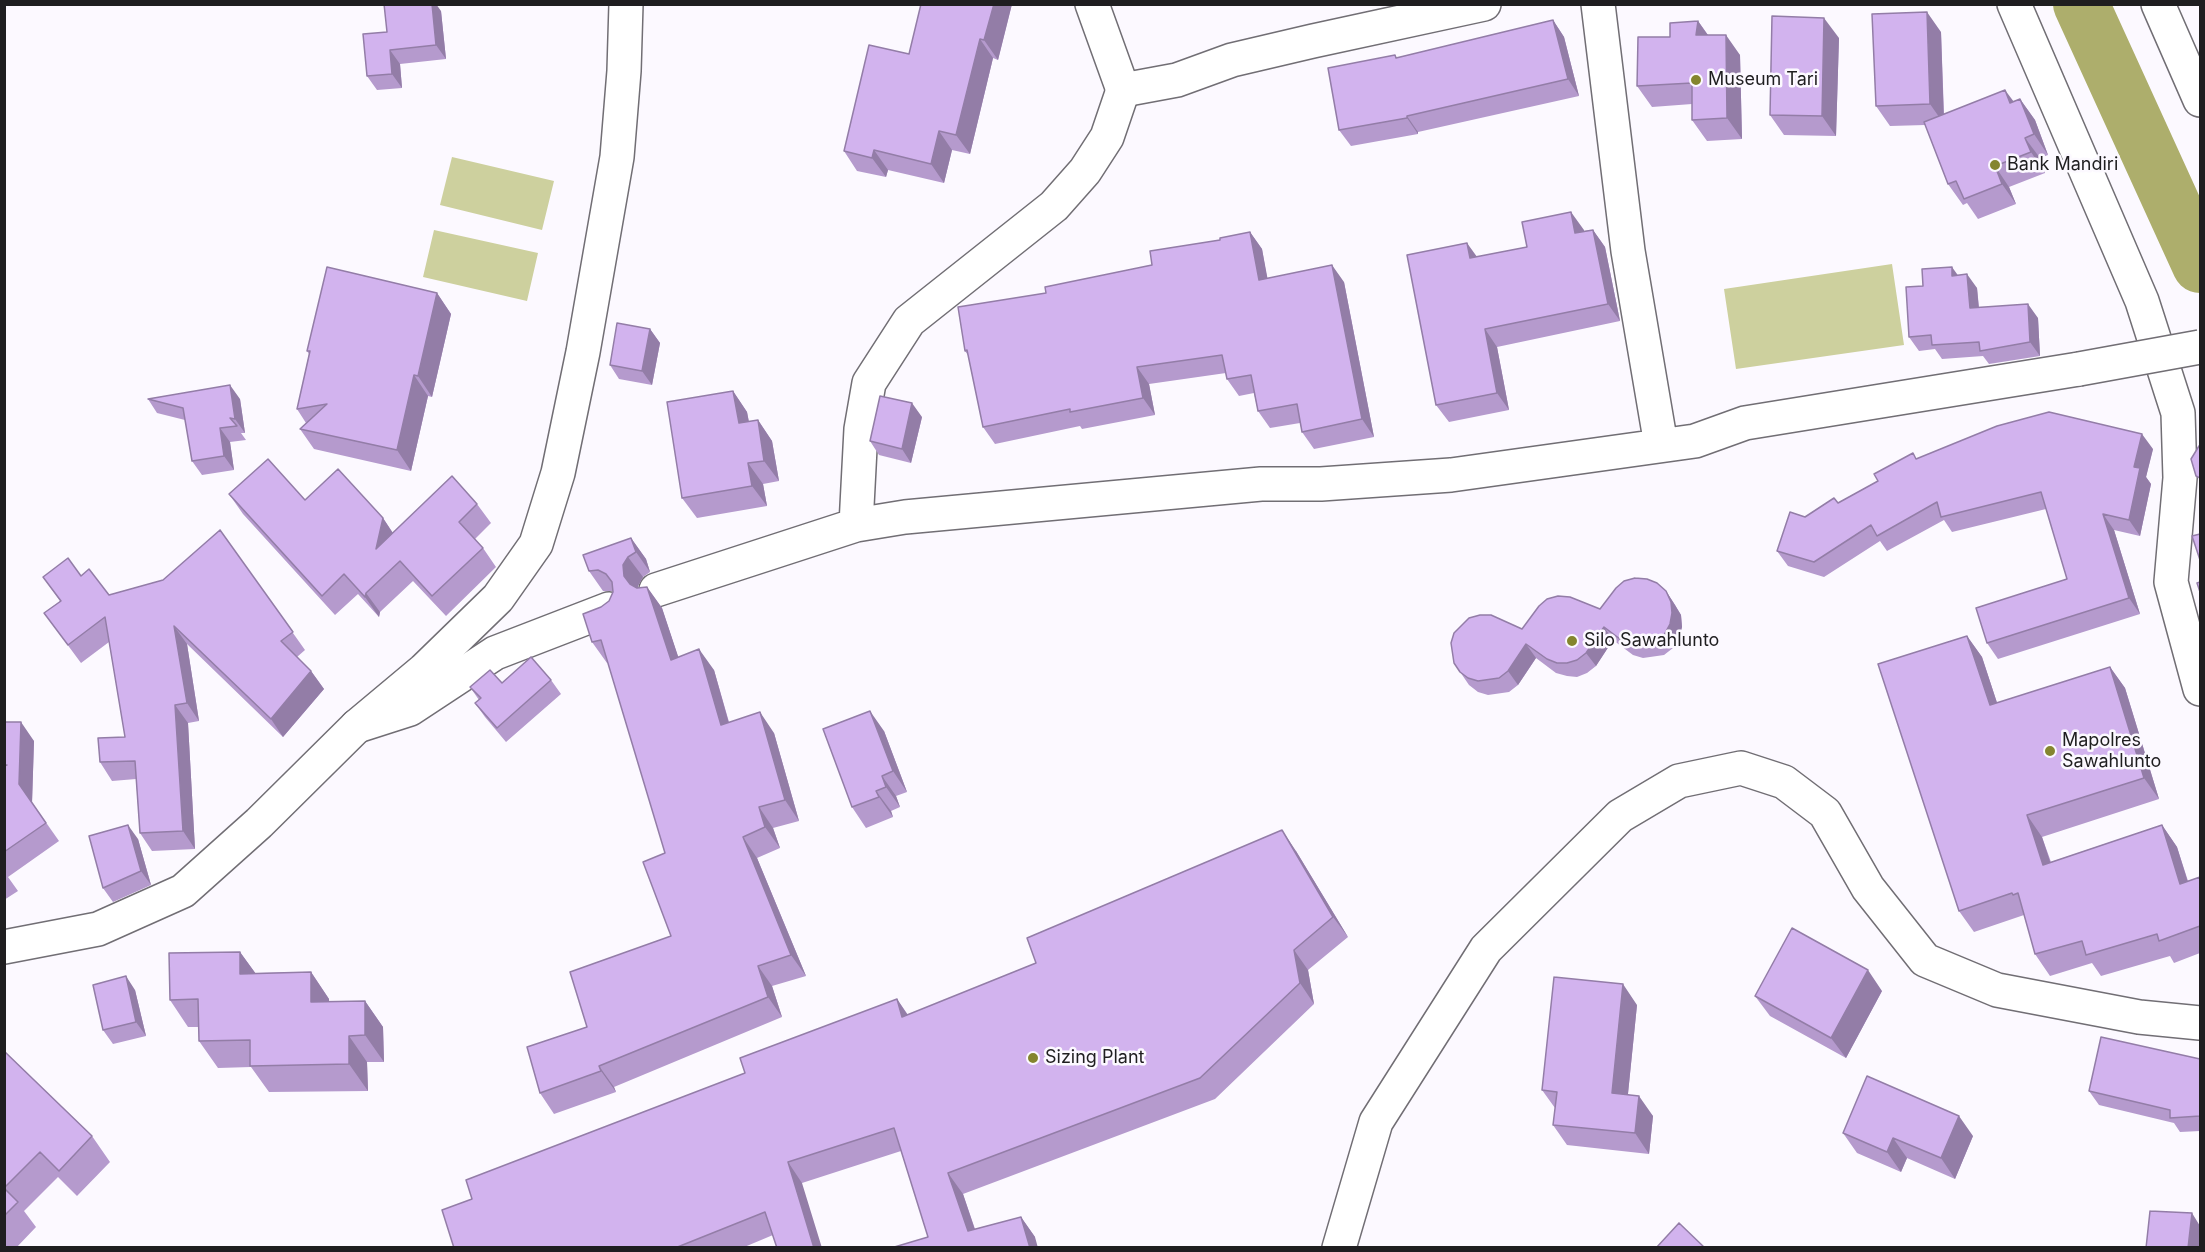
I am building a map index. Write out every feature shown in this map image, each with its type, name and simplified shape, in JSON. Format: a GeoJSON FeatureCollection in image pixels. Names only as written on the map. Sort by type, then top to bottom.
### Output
{"type":"FeatureCollection","features":[{"type":"Feature","properties":{"kind":"street"},"geometry":{"type":"LineString","coordinates":[[4,947],[98,929],[183,891],[259,823],[357,726],[424,670],[498,598],[536,544],[558,474],[583,352],[617,158],[624,71],[626,4]]}},
{"type":"Feature","properties":{"kind":"street"},"geometry":{"type":"LineString","coordinates":[[856,525],[861,429],[869,383],[909,321],[1054,206],[1085,171],[1107,137],[1123,90],[1092,4]]}},
{"type":"Feature","properties":{"kind":"street"},"geometry":{"type":"LineString","coordinates":[[1123,90],[1177,80],[1232,60],[1484,4]]}},
{"type":"Feature","properties":{"kind":"street"},"geometry":{"type":"LineString","coordinates":[[1598,4],[1628,251],[1661,445]]}},
{"type":"Feature","properties":{"kind":"street"},"geometry":{"type":"LineString","coordinates":[[2014,4],[2142,301],[2178,413],[2180,478],[2171,582],[2200,689]]}},
{"type":"Feature","properties":{"kind":"street"},"geometry":{"type":"LineString","coordinates":[[2158,4],[2200,100]]}},
{"type":"Feature","properties":{"kind":"street"},"geometry":{"type":"LineString","coordinates":[[656,590],[856,525],[905,517],[1250,485],[1321,484],[1451,475],[1695,441],[1745,423],[2200,347]]}},
{"type":"Feature","properties":{"kind":"street"},"geometry":{"type":"LineString","coordinates":[[357,726],[410,709],[495,653],[609,609]]}},
{"type":"Feature","properties":{"kind":"street"},"geometry":{"type":"LineString","coordinates":[[1340,1248],[1376,1122],[1486,948],[1620,816],[1679,781],[1741,768],[1785,782],[1825,813],[1868,888],[1925,960],[1997,990],[2139,1017],[2200,1023]]}},
{"type":"Feature","properties":{"kind":"green space"},"geometry":{"type":"Polygon","coordinates":[[[452,157],[554,181],[542,230],[440,205],[452,157]]]}},
{"type":"Feature","properties":{"kind":"green space"},"geometry":{"type":"Polygon","coordinates":[[[434,230],[538,253],[527,301],[423,277],[434,230]]]}},
{"type":"Feature","properties":{"kind":"green space"},"geometry":{"type":"Polygon","coordinates":[[[1892,264],[1904,345],[1736,369],[1724,289],[1892,264]]]}},
{"type":"Feature","properties":{"kind":"building"},"geometry":{"type":"Polygon","coordinates":[[[384,4],[432,4],[436,45],[390,50],[392,74],[367,76],[363,34],[387,32],[384,4]]]}},
{"type":"Feature","properties":{"kind":"building"},"geometry":{"type":"Polygon","coordinates":[[[921,4],[994,4],[984,40],[980,39],[956,135],[939,131],[931,164],[874,150],[872,158],[844,151],[869,45],[909,54],[921,4]]]}},
{"type":"Feature","properties":{"kind":"building"},"geometry":{"type":"Polygon","coordinates":[[[1927,12],[1930,104],[1876,106],[1872,14],[1927,12]]]}},
{"type":"Feature","properties":{"kind":"building"},"geometry":{"type":"Polygon","coordinates":[[[1772,16],[1824,18],[1822,116],[1770,115],[1772,16]]]}},
{"type":"Feature","properties":{"kind":"building"},"geometry":{"type":"Polygon","coordinates":[[[1553,20],[1568,79],[1407,116],[1407,118],[1339,130],[1328,68],[1395,55],[1396,58],[1553,20]]]}},
{"type":"Feature","properties":{"kind":"building"},"geometry":{"type":"Polygon","coordinates":[[[1698,21],[1696,35],[1726,35],[1727,118],[1692,120],[1692,83],[1637,86],[1638,37],[1670,37],[1670,23],[1698,21]]]}},
{"type":"Feature","properties":{"kind":"building","name":"Bank Mandiri"},"geometry":{"type":"Polygon","coordinates":[[[2005,90],[2010,103],[2020,99],[2034,134],[2025,138],[2031,152],[1995,166],[2002,184],[1964,199],[1956,181],[1948,184],[1924,122],[2005,90]]]}},
{"type":"Feature","properties":{"kind":"building"},"geometry":{"type":"Polygon","coordinates":[[[1571,212],[1575,233],[1593,230],[1608,304],[1485,329],[1497,393],[1436,405],[1407,255],[1467,243],[1470,258],[1527,247],[1522,222],[1571,212]]]}},
{"type":"Feature","properties":{"kind":"building"},"geometry":{"type":"Polygon","coordinates":[[[1250,232],[1259,280],[1332,265],[1362,419],[1302,432],[1297,404],[1258,411],[1251,375],[1227,379],[1222,355],[1137,367],[1143,398],[1070,412],[1070,409],[983,427],[967,350],[965,351],[958,307],[1046,293],[1045,287],[1152,265],[1150,251],[1220,240],[1220,238],[1250,232]]]}},
{"type":"Feature","properties":{"kind":"building"},"geometry":{"type":"Polygon","coordinates":[[[327,267],[437,293],[418,376],[414,375],[397,450],[300,429],[327,404],[297,409],[310,351],[307,351],[327,267]]]}},
{"type":"Feature","properties":{"kind":"building"},"geometry":{"type":"Polygon","coordinates":[[[1952,267],[1952,276],[1967,274],[1970,308],[2028,304],[2030,342],[1980,351],[1979,342],[1932,345],[1931,335],[1909,337],[1906,287],[1923,286],[1922,269],[1952,267]]]}},
{"type":"Feature","properties":{"kind":"building"},"geometry":{"type":"Polygon","coordinates":[[[617,323],[650,329],[642,371],[610,365],[617,323]]]}},
{"type":"Feature","properties":{"kind":"building"},"geometry":{"type":"Polygon","coordinates":[[[230,385],[235,419],[230,418],[237,426],[220,428],[224,456],[192,461],[183,408],[148,399],[230,385]]]}},
{"type":"Feature","properties":{"kind":"building"},"geometry":{"type":"Polygon","coordinates":[[[733,391],[739,423],[758,420],[764,461],[748,463],[752,486],[682,498],[667,402],[733,391]]]}},
{"type":"Feature","properties":{"kind":"building"},"geometry":{"type":"Polygon","coordinates":[[[880,396],[912,403],[902,449],[870,441],[880,396]]]}},
{"type":"Feature","properties":{"kind":"building"},"geometry":{"type":"Polygon","coordinates":[[[2049,412],[2142,434],[2134,467],[2140,468],[2129,520],[2103,514],[2129,598],[1987,643],[1976,608],[2067,579],[2041,492],[1941,517],[1937,502],[1877,536],[1871,525],[1814,562],[1777,551],[1790,512],[1805,517],[1834,498],[1838,503],[1878,481],[1874,474],[1913,453],[1916,459],[1997,426],[2049,412]]]}},
{"type":"Feature","properties":{"kind":"building"},"geometry":{"type":"Polygon","coordinates":[[[2200,445],[2200,478],[2196,476],[2191,459],[2200,445]]]}},
{"type":"Feature","properties":{"kind":"building"},"geometry":{"type":"Polygon","coordinates":[[[268,459],[305,500],[338,469],[383,518],[376,549],[452,476],[477,504],[459,522],[483,548],[432,596],[400,561],[366,593],[365,597],[344,574],[322,596],[229,494],[268,459]]]}},
{"type":"Feature","properties":{"kind":"building"},"geometry":{"type":"Polygon","coordinates":[[[220,530],[293,632],[281,641],[311,671],[271,719],[174,626],[187,703],[175,705],[183,831],[140,833],[135,761],[100,762],[98,738],[125,737],[105,617],[68,645],[44,613],[61,601],[43,577],[68,558],[81,576],[89,569],[109,595],[163,580],[220,530]]]}},
{"type":"Feature","properties":{"kind":"building"},"geometry":{"type":"Polygon","coordinates":[[[2200,534],[2200,560],[2192,536],[2200,534]]]}},
{"type":"Feature","properties":{"kind":"building"},"geometry":{"type":"Polygon","coordinates":[[[631,538],[636,552],[628,557],[623,565],[624,576],[630,584],[637,588],[647,587],[671,660],[699,649],[721,725],[760,712],[785,800],[759,807],[765,827],[743,837],[791,955],[758,966],[768,997],[599,1066],[601,1071],[540,1093],[527,1047],[587,1027],[570,972],[671,936],[643,862],[665,853],[601,640],[592,642],[583,614],[601,607],[609,601],[613,592],[612,582],[606,574],[598,570],[589,571],[583,555],[631,538]]]}},
{"type":"Feature","properties":{"kind":"building"},"geometry":{"type":"Polygon","coordinates":[[[1635,578],[1657,583],[1666,591],[1671,602],[1670,624],[1664,635],[1654,642],[1634,645],[1624,642],[1604,627],[1586,653],[1577,660],[1567,663],[1557,663],[1547,659],[1526,644],[1508,671],[1499,678],[1478,681],[1460,672],[1454,663],[1451,643],[1454,633],[1469,618],[1491,615],[1522,629],[1547,599],[1558,596],[1570,597],[1600,609],[1616,588],[1624,581],[1635,578]]]}},
{"type":"Feature","properties":{"kind":"building"},"geometry":{"type":"Polygon","coordinates":[[[1967,636],[1990,705],[2110,667],[2144,778],[2027,815],[2043,865],[2162,825],[2180,884],[2200,877],[2200,926],[2159,941],[2157,934],[2086,955],[2082,941],[2035,954],[2018,893],[1959,911],[1878,664],[1967,636]]]}},
{"type":"Feature","properties":{"kind":"building"},"geometry":{"type":"Polygon","coordinates":[[[531,657],[551,680],[497,728],[475,703],[481,698],[470,687],[490,670],[502,683],[531,657]]]}},
{"type":"Feature","properties":{"kind":"building"},"geometry":{"type":"Polygon","coordinates":[[[870,711],[893,771],[882,776],[886,787],[876,791],[879,797],[852,807],[823,729],[870,711]]]}},
{"type":"Feature","properties":{"kind":"building"},"geometry":{"type":"Polygon","coordinates":[[[4,722],[21,722],[19,784],[46,823],[4,852],[4,766],[7,765],[4,765],[4,722]]]}},
{"type":"Feature","properties":{"kind":"building"},"geometry":{"type":"Polygon","coordinates":[[[128,825],[141,871],[103,888],[89,836],[128,825]]]}},
{"type":"Feature","properties":{"kind":"building","name":"Sizing Plant"},"geometry":{"type":"Polygon","coordinates":[[[1282,830],[1333,917],[1294,950],[1300,983],[1200,1078],[948,1173],[968,1231],[1021,1217],[1030,1248],[891,1248],[928,1237],[894,1128],[788,1162],[814,1248],[777,1248],[765,1212],[675,1248],[454,1248],[442,1210],[472,1199],[466,1180],[745,1073],[740,1058],[897,999],[902,1017],[1036,963],[1027,938],[1282,830]]]}},
{"type":"Feature","properties":{"kind":"building"},"geometry":{"type":"Polygon","coordinates":[[[1792,928],[1868,970],[1831,1038],[1755,996],[1792,928]]]}},
{"type":"Feature","properties":{"kind":"building"},"geometry":{"type":"Polygon","coordinates":[[[240,952],[240,974],[311,972],[311,1002],[365,1001],[365,1035],[349,1036],[349,1064],[250,1066],[250,1040],[199,1041],[198,999],[170,1000],[169,953],[240,952]]]}},
{"type":"Feature","properties":{"kind":"building"},"geometry":{"type":"Polygon","coordinates":[[[126,976],[136,1022],[103,1030],[93,985],[126,976]]]}},
{"type":"Feature","properties":{"kind":"building"},"geometry":{"type":"Polygon","coordinates":[[[1554,977],[1623,984],[1612,1093],[1639,1096],[1635,1133],[1553,1125],[1557,1092],[1542,1090],[1554,977]]]}},
{"type":"Feature","properties":{"kind":"building"},"geometry":{"type":"Polygon","coordinates":[[[2101,1037],[2200,1059],[2200,1116],[2170,1118],[2170,1110],[2089,1091],[2101,1037]]]}},
{"type":"Feature","properties":{"kind":"building"},"geometry":{"type":"Polygon","coordinates":[[[4,1051],[92,1136],[59,1171],[40,1152],[4,1188],[4,1051]]]}},
{"type":"Feature","properties":{"kind":"building"},"geometry":{"type":"Polygon","coordinates":[[[1867,1076],[1959,1116],[1941,1158],[1893,1138],[1887,1152],[1843,1133],[1867,1076]]]}},
{"type":"Feature","properties":{"kind":"building"},"geometry":{"type":"Polygon","coordinates":[[[4,1188],[18,1202],[4,1216],[4,1188]]]}},
{"type":"Feature","properties":{"kind":"building"},"geometry":{"type":"Polygon","coordinates":[[[2150,1211],[2192,1213],[2188,1248],[2146,1248],[2150,1211]]]}},
{"type":"Feature","properties":{"kind":"building"},"geometry":{"type":"Polygon","coordinates":[[[1679,1223],[1705,1248],[1656,1248],[1679,1223]]]}},
{"type":"Feature","properties":{"kind":"waterway"},"geometry":{"type":"LineString","coordinates":[[2081,4],[2200,265]]}},
{"type":"Feature","properties":{"kind":"place","name":"Museum Tari"},"geometry":{"type":"Point","coordinates":[1696,80]}},
{"type":"Feature","properties":{"kind":"place","name":"Bank Mandiri"},"geometry":{"type":"Point","coordinates":[1995,165]}},
{"type":"Feature","properties":{"kind":"place","name":"Silo Sawahlunto"},"geometry":{"type":"Point","coordinates":[1572,641]}},
{"type":"Feature","properties":{"kind":"place","name":"Mapolres Sawahlunto"},"geometry":{"type":"Point","coordinates":[2050,751]}},
{"type":"Feature","properties":{"kind":"place","name":"Sizing Plant"},"geometry":{"type":"Point","coordinates":[1033,1058]}}]}
